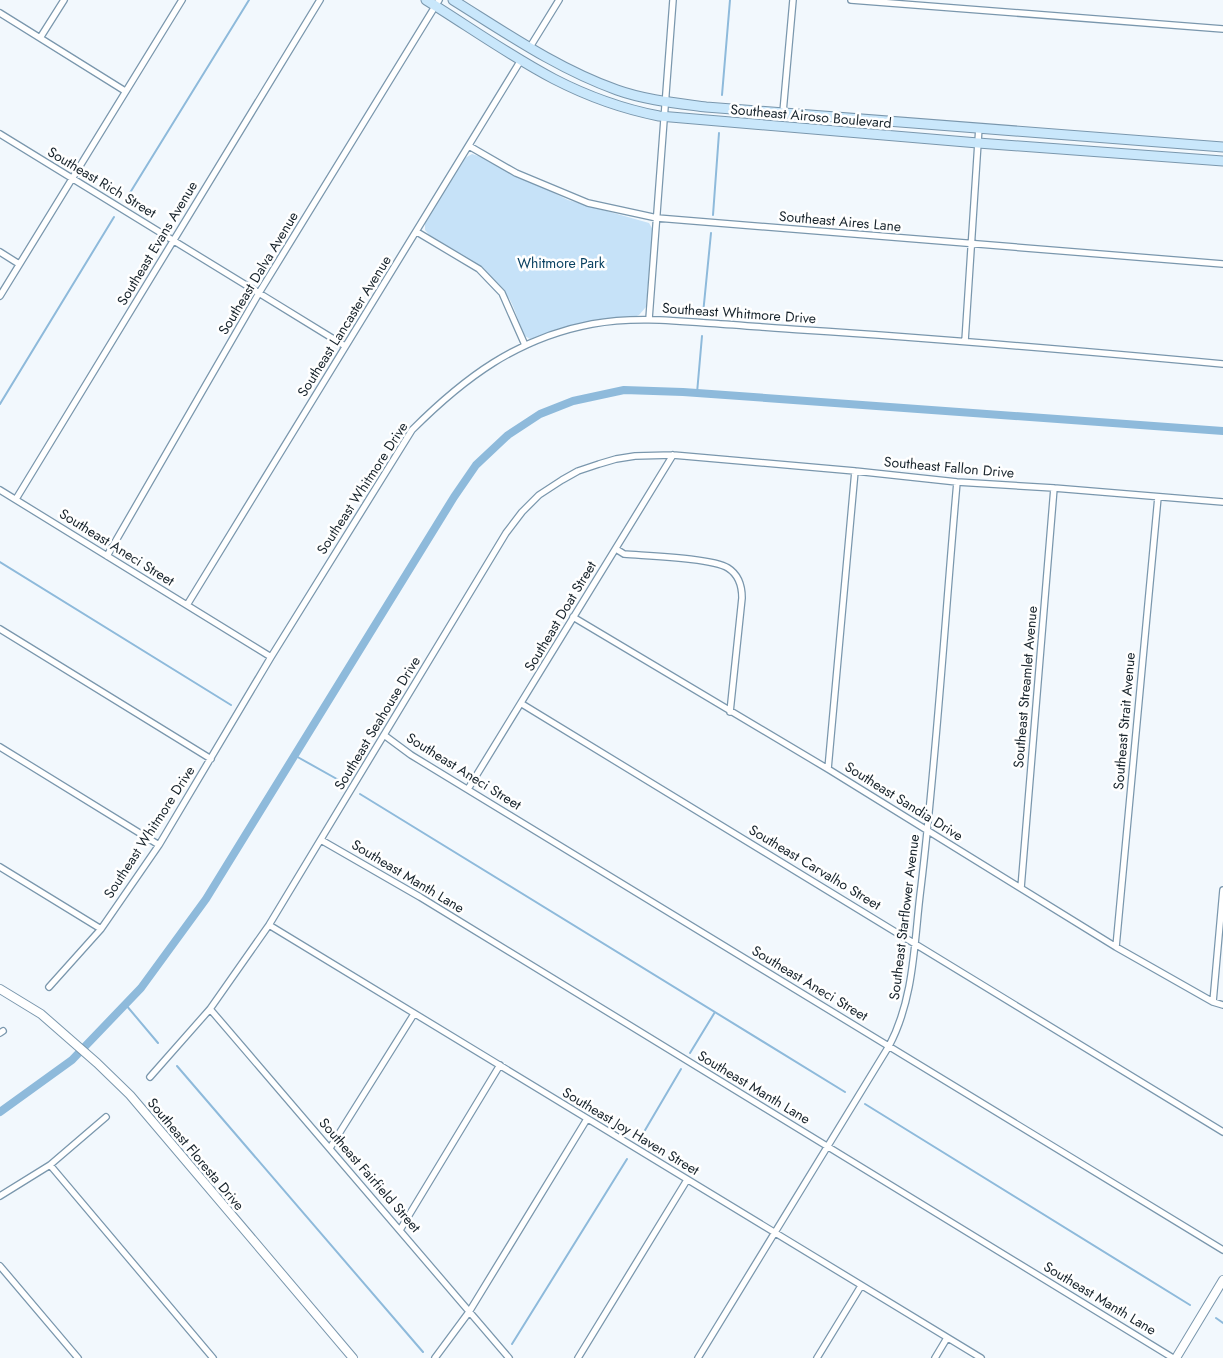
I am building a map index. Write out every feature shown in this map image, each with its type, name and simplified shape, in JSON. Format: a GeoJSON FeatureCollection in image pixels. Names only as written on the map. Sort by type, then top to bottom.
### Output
{"type":"FeatureCollection","features":[{"type":"Feature","properties":{"kind":"main road","name":"Southeast Airoso Boulevard"},"geometry":{"type":"LineString","coordinates":[[426,0],[437,3],[521,60],[555,80],[637,111],[832,131],[1223,161]]}},
{"type":"Feature","properties":{"kind":"main road","name":"Southeast Airoso Boulevard"},"geometry":{"type":"LineString","coordinates":[[453,0],[569,70],[618,90],[665,101],[706,107],[1223,147]]}},
{"type":"Feature","properties":{"kind":"main road"},"geometry":{"type":"LineString","coordinates":[[832,131],[833,116]]}},
{"type":"Feature","properties":{"kind":"street"},"geometry":{"type":"LineString","coordinates":[[40,38],[64,0]]}},
{"type":"Feature","properties":{"kind":"street"},"geometry":{"type":"LineString","coordinates":[[0,296],[182,0]]}},
{"type":"Feature","properties":{"kind":"street","name":"Southeast Evans Avenue"},"geometry":{"type":"LineString","coordinates":[[16,500],[320,0]]}},
{"type":"Feature","properties":{"kind":"street"},"geometry":{"type":"LineString","coordinates":[[530,47],[559,0]]}},
{"type":"Feature","properties":{"kind":"street"},"geometry":{"type":"LineString","coordinates":[[650,319],[673,0]]}},
{"type":"Feature","properties":{"kind":"street"},"geometry":{"type":"LineString","coordinates":[[783,112],[793,0]]}},
{"type":"Feature","properties":{"kind":"street"},"geometry":{"type":"LineString","coordinates":[[850,0],[1223,29]]}},
{"type":"Feature","properties":{"kind":"street","name":"Southeast Dalva Avenue"},"geometry":{"type":"LineString","coordinates":[[107,556],[260,293],[437,3]]}},
{"type":"Feature","properties":{"kind":"street"},"geometry":{"type":"LineString","coordinates":[[0,13],[125,92]]}},
{"type":"Feature","properties":{"kind":"street","name":"Southeast Lancaster Avenue"},"geometry":{"type":"LineString","coordinates":[[187,605],[521,60]]}},
{"type":"Feature","properties":{"kind":"street"},"geometry":{"type":"LineString","coordinates":[[965,341],[979,127]]}},
{"type":"Feature","properties":{"kind":"street","name":"Southeast Rich Street"},"geometry":{"type":"LineString","coordinates":[[0,134],[345,346]]}},
{"type":"Feature","properties":{"kind":"street","name":"Southeast Aires Lane"},"geometry":{"type":"LineString","coordinates":[[469,146],[516,172],[588,203],[657,218],[1223,264]]}},
{"type":"Feature","properties":{"kind":"street"},"geometry":{"type":"LineString","coordinates":[[417,232],[479,270],[502,293],[525,345]]}},
{"type":"Feature","properties":{"kind":"street"},"geometry":{"type":"LineString","coordinates":[[0,252],[19,264]]}},
{"type":"Feature","properties":{"kind":"street","name":"Southeast Whitmore Drive"},"geometry":{"type":"LineString","coordinates":[[48,987],[101,929],[159,846],[272,657],[412,430],[439,403],[487,365],[525,345],[592,324],[650,319],[965,341],[1223,364]]}},
{"type":"Feature","properties":{"kind":"street","name":"Southeast Fallon Drive"},"geometry":{"type":"LineString","coordinates":[[673,455],[855,470],[957,482],[1223,502]]}},
{"type":"Feature","properties":{"kind":"street","name":"Southeast Doat Street"},"geometry":{"type":"LineString","coordinates":[[468,789],[522,704],[573,617],[673,455]]}},
{"type":"Feature","properties":{"kind":"street","name":"Southeast Seahouse Drive"},"geometry":{"type":"LineString","coordinates":[[150,1077],[210,1010],[269,925],[506,533],[522,512],[539,495],[578,471],[616,459],[635,456],[673,455]]}},
{"type":"Feature","properties":{"kind":"street"},"geometry":{"type":"LineString","coordinates":[[828,769],[855,470]]}},
{"type":"Feature","properties":{"kind":"street","name":"Southeast Starflower Avenue"},"geometry":{"type":"LineString","coordinates":[[698,1358],[889,1046],[898,1028],[909,994],[928,830],[957,482]]}},
{"type":"Feature","properties":{"kind":"street","name":"Southeast Streamlet Avenue"},"geometry":{"type":"LineString","coordinates":[[1021,888],[1054,488]]}},
{"type":"Feature","properties":{"kind":"street","name":"Southeast Aneci Street"},"geometry":{"type":"LineString","coordinates":[[0,490],[272,657]]}},
{"type":"Feature","properties":{"kind":"street","name":"Southeast Strait Avenue"},"geometry":{"type":"LineString","coordinates":[[1116,947],[1158,497]]}},
{"type":"Feature","properties":{"kind":"street"},"geometry":{"type":"LineString","coordinates":[[616,550],[624,554],[716,562],[730,569],[739,580],[742,592],[730,712]]}},
{"type":"Feature","properties":{"kind":"street","name":"Southeast Sandia Drive"},"geometry":{"type":"LineString","coordinates":[[573,617],[828,769],[1116,947],[1213,1002],[1223,1005]]}},
{"type":"Feature","properties":{"kind":"street"},"geometry":{"type":"LineString","coordinates":[[0,629],[211,759]]}},
{"type":"Feature","properties":{"kind":"street","name":"Southeast Carvalho Street"},"geometry":{"type":"LineString","coordinates":[[522,704],[1223,1132]]}},
{"type":"Feature","properties":{"kind":"street","name":"Southeast Aneci Street"},"geometry":{"type":"LineString","coordinates":[[384,735],[410,755],[1223,1250]]}},
{"type":"Feature","properties":{"kind":"street"},"geometry":{"type":"LineString","coordinates":[[0,748],[159,846]]}},
{"type":"Feature","properties":{"kind":"street","name":"Southeast Manth Lane"},"geometry":{"type":"LineString","coordinates":[[321,840],[420,897],[1175,1358]]}},
{"type":"Feature","properties":{"kind":"street"},"geometry":{"type":"LineString","coordinates":[[0,867],[101,929]]}},
{"type":"Feature","properties":{"kind":"street"},"geometry":{"type":"LineString","coordinates":[[1213,1002],[1223,890]]}},
{"type":"Feature","properties":{"kind":"street","name":"Southeast Joy Haven Street"},"geometry":{"type":"LineString","coordinates":[[269,925],[981,1358]]}},
{"type":"Feature","properties":{"kind":"street","name":"Southeast Floresta Drive"},"geometry":{"type":"LineString","coordinates":[[0,989],[41,1014],[97,1063],[130,1096],[353,1358]]}},
{"type":"Feature","properties":{"kind":"street","name":"Southeast Fairfield Street"},"geometry":{"type":"LineString","coordinates":[[210,1010],[509,1358]]}},
{"type":"Feature","properties":{"kind":"street"},"geometry":{"type":"LineString","coordinates":[[330,1148],[414,1014]]}},
{"type":"Feature","properties":{"kind":"street"},"geometry":{"type":"LineString","coordinates":[[400,1230],[500,1065]]}},
{"type":"Feature","properties":{"kind":"street"},"geometry":{"type":"LineString","coordinates":[[0,1196],[50,1165],[106,1116]]}},
{"type":"Feature","properties":{"kind":"street"},"geometry":{"type":"LineString","coordinates":[[435,1358],[469,1312],[587,1119]]}},
{"type":"Feature","properties":{"kind":"street"},"geometry":{"type":"LineString","coordinates":[[50,1165],[213,1358]]}},
{"type":"Feature","properties":{"kind":"street"},"geometry":{"type":"LineString","coordinates":[[578,1358],[687,1180]]}},
{"type":"Feature","properties":{"kind":"street"},"geometry":{"type":"LineString","coordinates":[[0,1266],[78,1358]]}},
{"type":"Feature","properties":{"kind":"street"},"geometry":{"type":"LineString","coordinates":[[1175,1358],[1223,1280]]}},
{"type":"Feature","properties":{"kind":"street"},"geometry":{"type":"LineString","coordinates":[[817,1358],[861,1286]]}},
{"type":"Feature","properties":{"kind":"street"},"geometry":{"type":"LineString","coordinates":[[935,1358],[947,1338]]}},
{"type":"Feature","properties":{"kind":"green space","name":"Whitmore Park"},"geometry":{"type":"Polygon","coordinates":[[[472,154],[484,158],[568,200],[649,223],[653,230],[646,307],[639,315],[632,318],[582,323],[530,339],[525,336],[510,300],[495,280],[475,264],[431,237],[425,230],[425,223],[465,158],[472,154]]]}},
{"type":"Feature","properties":{"kind":"waterway"},"geometry":{"type":"LineString","coordinates":[[128,196],[249,0]]}},
{"type":"Feature","properties":{"kind":"waterway"},"geometry":{"type":"LineString","coordinates":[[722,95],[730,0]]}},
{"type":"Feature","properties":{"kind":"waterway"},"geometry":{"type":"LineString","coordinates":[[713,215],[719,133]]}},
{"type":"Feature","properties":{"kind":"waterway"},"geometry":{"type":"LineString","coordinates":[[0,404],[114,217]]}},
{"type":"Feature","properties":{"kind":"waterway"},"geometry":{"type":"LineString","coordinates":[[703,314],[711,233]]}},
{"type":"Feature","properties":{"kind":"waterway"},"geometry":{"type":"LineString","coordinates":[[697,393],[702,336]]}},
{"type":"Feature","properties":{"kind":"waterway"},"geometry":{"type":"LineString","coordinates":[[0,1112],[72,1060],[141,988],[206,899],[454,497],[476,465],[508,435],[540,414],[573,401],[624,390],[683,392],[1223,431]]}},
{"type":"Feature","properties":{"kind":"waterway"},"geometry":{"type":"LineString","coordinates":[[0,562],[231,705]]}},
{"type":"Feature","properties":{"kind":"waterway"},"geometry":{"type":"LineString","coordinates":[[294,755],[344,783]]}},
{"type":"Feature","properties":{"kind":"waterway"},"geometry":{"type":"LineString","coordinates":[[360,794],[845,1092]]}},
{"type":"Feature","properties":{"kind":"waterway"},"geometry":{"type":"LineString","coordinates":[[126,1005],[158,1043]]}},
{"type":"Feature","properties":{"kind":"waterway"},"geometry":{"type":"LineString","coordinates":[[690,1053],[715,1012]]}},
{"type":"Feature","properties":{"kind":"waterway"},"geometry":{"type":"LineString","coordinates":[[177,1066],[423,1352]]}},
{"type":"Feature","properties":{"kind":"waterway"},"geometry":{"type":"LineString","coordinates":[[641,1137],[681,1069]]}},
{"type":"Feature","properties":{"kind":"waterway"},"geometry":{"type":"LineString","coordinates":[[865,1104],[1190,1305]]}},
{"type":"Feature","properties":{"kind":"waterway"},"geometry":{"type":"LineString","coordinates":[[512,1344],[627,1159]]}},
{"type":"Feature","properties":{"kind":"waterway"},"geometry":{"type":"LineString","coordinates":[[1216,1318],[1223,1323]]}}]}
